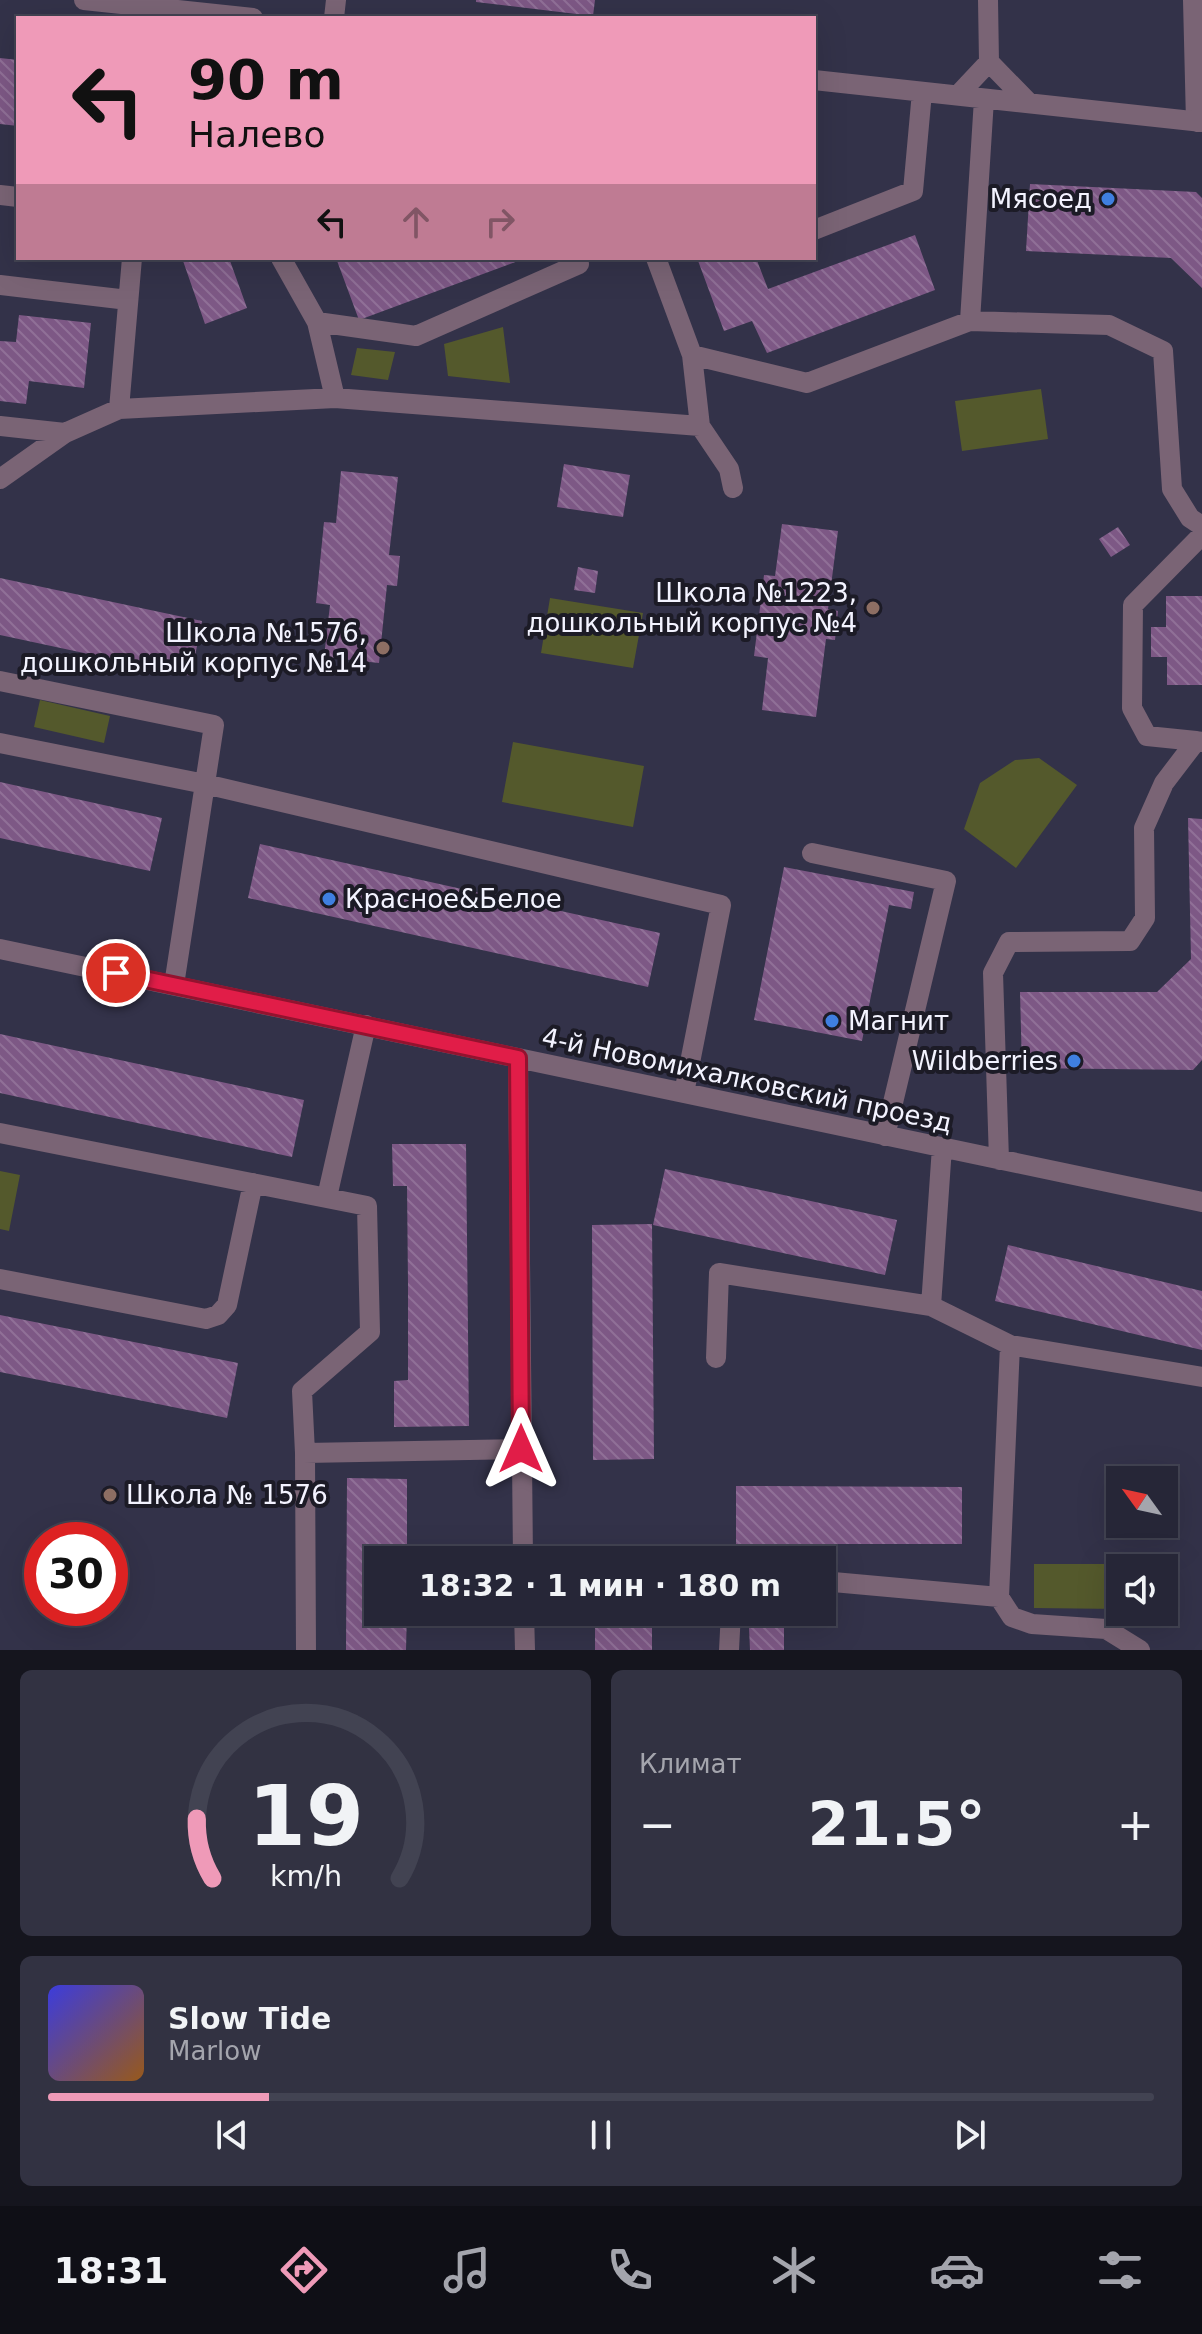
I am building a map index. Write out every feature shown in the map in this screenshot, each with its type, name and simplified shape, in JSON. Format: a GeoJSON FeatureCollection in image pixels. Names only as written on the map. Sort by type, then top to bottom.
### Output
{"type":"FeatureCollection","features":[{"type":"Feature","properties":{"kind":"street"},"geometry":{"type":"LineString","coordinates":[[84,0],[208,15]]}},
{"type":"Feature","properties":{"kind":"street"},"geometry":{"type":"LineString","coordinates":[[988,0],[989,62],[1030,104]]}},
{"type":"Feature","properties":{"kind":"street"},"geometry":{"type":"LineString","coordinates":[[816,80],[1199,122],[1193,0]]}},
{"type":"Feature","properties":{"kind":"street"},"geometry":{"type":"LineString","coordinates":[[958,95],[989,62]]}},
{"type":"Feature","properties":{"kind":"street"},"geometry":{"type":"LineString","coordinates":[[816,229],[913,191],[922,92]]}},
{"type":"Feature","properties":{"kind":"street"},"geometry":{"type":"LineString","coordinates":[[970,321],[984,99]]}},
{"type":"Feature","properties":{"kind":"street"},"geometry":{"type":"LineString","coordinates":[[119,409],[132,260]]}},
{"type":"Feature","properties":{"kind":"street"},"geometry":{"type":"LineString","coordinates":[[282,260],[317,322],[335,398]]}},
{"type":"Feature","properties":{"kind":"street"},"geometry":{"type":"LineString","coordinates":[[657,260],[692,355],[700,426],[729,469],[733,488]]}},
{"type":"Feature","properties":{"kind":"street"},"geometry":{"type":"LineString","coordinates":[[317,322],[416,336],[579,264]]}},
{"type":"Feature","properties":{"kind":"street"},"geometry":{"type":"LineString","coordinates":[[0,285],[128,300]]}},
{"type":"Feature","properties":{"kind":"street"},"geometry":{"type":"LineString","coordinates":[[692,355],[807,383],[970,321],[1109,325],[1163,351],[1172,489],[1190,518],[1202,526]]}},
{"type":"Feature","properties":{"kind":"street"},"geometry":{"type":"LineString","coordinates":[[0,479],[65,433],[119,409],[335,398],[700,426]]}},
{"type":"Feature","properties":{"kind":"street"},"geometry":{"type":"LineString","coordinates":[[0,426],[65,433]]}},
{"type":"Feature","properties":{"kind":"street"},"geometry":{"type":"LineString","coordinates":[[1199,742],[1147,736],[1132,708],[1133,605],[1202,535]]}},
{"type":"Feature","properties":{"kind":"street"},"geometry":{"type":"LineString","coordinates":[[0,681],[214,725],[174,985]]}},
{"type":"Feature","properties":{"kind":"street"},"geometry":{"type":"LineString","coordinates":[[999,1160],[993,973],[1009,942],[1130,941],[1145,918],[1144,828],[1164,783],[1199,742]]}},
{"type":"Feature","properties":{"kind":"street"},"geometry":{"type":"LineString","coordinates":[[0,743],[205,784],[721,905],[684,1093]]}},
{"type":"Feature","properties":{"kind":"street"},"geometry":{"type":"LineString","coordinates":[[812,853],[946,881],[885,1136]]}},
{"type":"Feature","properties":{"kind":"street","name":"4-й Новомихалковский проезд"},"geometry":{"type":"LineString","coordinates":[[0,949],[1202,1202]]}},
{"type":"Feature","properties":{"kind":"street"},"geometry":{"type":"LineString","coordinates":[[327,1197],[366,1025]]}},
{"type":"Feature","properties":{"kind":"street"},"geometry":{"type":"LineString","coordinates":[[518,1058],[523,1546]]}},
{"type":"Feature","properties":{"kind":"street"},"geometry":{"type":"LineString","coordinates":[[0,1133],[367,1206],[370,1332],[302,1391],[306,1650]]}},
{"type":"Feature","properties":{"kind":"street"},"geometry":{"type":"LineString","coordinates":[[931,1306],[942,1147]]}},
{"type":"Feature","properties":{"kind":"street"},"geometry":{"type":"LineString","coordinates":[[0,1279],[206,1319],[218,1315],[227,1305],[253,1183]]}},
{"type":"Feature","properties":{"kind":"street"},"geometry":{"type":"LineString","coordinates":[[716,1358],[719,1273],[931,1306],[1010,1345],[1202,1377]]}},
{"type":"Feature","properties":{"kind":"street"},"geometry":{"type":"LineString","coordinates":[[1010,1345],[999,1597],[1012,1617],[1032,1624],[1106,1629],[1140,1650]]}},
{"type":"Feature","properties":{"kind":"street"},"geometry":{"type":"LineString","coordinates":[[305,1453],[521,1449]]}},
{"type":"Feature","properties":{"kind":"street"},"geometry":{"type":"LineString","coordinates":[[836,1582],[999,1597]]}},
{"type":"Feature","properties":{"kind":"street"},"geometry":{"type":"LineString","coordinates":[[524,1626],[525,1650]]}},
{"type":"Feature","properties":{"kind":"street"},"geometry":{"type":"LineString","coordinates":[[729,1650],[730,1626]]}},
{"type":"Feature","properties":{"kind":"green space"},"geometry":{"type":"Polygon","coordinates":[[[503,327],[510,383],[448,376],[444,344],[503,327]]]}},
{"type":"Feature","properties":{"kind":"green space"},"geometry":{"type":"Polygon","coordinates":[[[357,348],[395,352],[388,380],[351,375],[357,348]]]}},
{"type":"Feature","properties":{"kind":"green space"},"geometry":{"type":"Polygon","coordinates":[[[1041,389],[1048,439],[962,451],[955,401],[1041,389]]]}},
{"type":"Feature","properties":{"kind":"green space"},"geometry":{"type":"Polygon","coordinates":[[[550,598],[643,613],[633,668],[541,653],[550,598]]]}},
{"type":"Feature","properties":{"kind":"green space"},"geometry":{"type":"Polygon","coordinates":[[[40,700],[110,716],[104,743],[34,727],[40,700]]]}},
{"type":"Feature","properties":{"kind":"green space"},"geometry":{"type":"Polygon","coordinates":[[[513,742],[644,766],[633,827],[502,802],[513,742]]]}},
{"type":"Feature","properties":{"kind":"green space"},"geometry":{"type":"Polygon","coordinates":[[[1039,758],[1077,785],[1016,868],[964,829],[980,783],[1015,760],[1039,758]]]}},
{"type":"Feature","properties":{"kind":"green space"},"geometry":{"type":"Polygon","coordinates":[[[0,1171],[20,1175],[9,1231],[0,1229],[0,1171]]]}},
{"type":"Feature","properties":{"kind":"green space"},"geometry":{"type":"Polygon","coordinates":[[[1034,1564],[1106,1564],[1106,1609],[1034,1608],[1034,1564]]]}},
{"type":"Feature","properties":{"kind":"building"},"geometry":{"type":"Polygon","coordinates":[[[476,0],[595,0],[593,16],[476,0]]]}},
{"type":"Feature","properties":{"kind":"building"},"geometry":{"type":"Polygon","coordinates":[[[0,58],[16,60],[16,126],[0,124],[0,58]]]}},
{"type":"Feature","properties":{"kind":"building"},"geometry":{"type":"Polygon","coordinates":[[[1030,184],[1196,192],[1202,198],[1202,288],[1171,258],[1026,251],[1030,184]]]}},
{"type":"Feature","properties":{"kind":"building"},"geometry":{"type":"Polygon","coordinates":[[[915,235],[935,290],[767,353],[752,321],[724,331],[698,260],[757,260],[768,289],[915,235]]]}},
{"type":"Feature","properties":{"kind":"building"},"geometry":{"type":"Polygon","coordinates":[[[183,260],[230,260],[247,308],[205,324],[183,260]]]}},
{"type":"Feature","properties":{"kind":"building"},"geometry":{"type":"Polygon","coordinates":[[[337,260],[521,260],[359,320],[337,260]]]}},
{"type":"Feature","properties":{"kind":"building"},"geometry":{"type":"Polygon","coordinates":[[[19,315],[91,323],[84,388],[29,381],[26,404],[0,401],[0,341],[16,342],[19,315]]]}},
{"type":"Feature","properties":{"kind":"building"},"geometry":{"type":"Polygon","coordinates":[[[564,464],[630,475],[623,517],[557,507],[564,464]]]}},
{"type":"Feature","properties":{"kind":"building"},"geometry":{"type":"Polygon","coordinates":[[[341,471],[398,477],[389,555],[400,556],[397,586],[387,585],[379,663],[324,657],[330,605],[316,603],[324,522],[336,523],[341,471]]]}},
{"type":"Feature","properties":{"kind":"building"},"geometry":{"type":"Polygon","coordinates":[[[782,524],[838,531],[828,609],[838,611],[835,640],[826,639],[816,717],[762,710],[768,658],[754,656],[764,575],[775,576],[782,524]]]}},
{"type":"Feature","properties":{"kind":"building"},"geometry":{"type":"Polygon","coordinates":[[[1118,527],[1130,545],[1111,557],[1099,539],[1118,527]]]}},
{"type":"Feature","properties":{"kind":"building"},"geometry":{"type":"Polygon","coordinates":[[[578,567],[598,571],[595,593],[574,590],[578,567]]]}},
{"type":"Feature","properties":{"kind":"building"},"geometry":{"type":"Polygon","coordinates":[[[0,578],[202,621],[191,676],[0,635],[0,578]]]}},
{"type":"Feature","properties":{"kind":"building"},"geometry":{"type":"Polygon","coordinates":[[[1166,596],[1202,596],[1202,685],[1167,685],[1167,657],[1151,657],[1151,627],[1166,627],[1166,596]]]}},
{"type":"Feature","properties":{"kind":"building"},"geometry":{"type":"Polygon","coordinates":[[[0,782],[162,818],[150,871],[0,838],[0,782]]]}},
{"type":"Feature","properties":{"kind":"building"},"geometry":{"type":"Polygon","coordinates":[[[1188,818],[1202,819],[1202,1060],[1193,1070],[1022,1068],[1020,992],[1157,992],[1191,959],[1188,818]]]}},
{"type":"Feature","properties":{"kind":"building"},"geometry":{"type":"Polygon","coordinates":[[[260,844],[660,933],[648,987],[248,898],[260,844]]]}},
{"type":"Feature","properties":{"kind":"building"},"geometry":{"type":"Polygon","coordinates":[[[784,867],[914,892],[911,909],[889,905],[862,1041],[754,1020],[784,867]]]}},
{"type":"Feature","properties":{"kind":"building"},"geometry":{"type":"Polygon","coordinates":[[[0,1034],[304,1100],[292,1157],[0,1093],[0,1034]]]}},
{"type":"Feature","properties":{"kind":"building"},"geometry":{"type":"Polygon","coordinates":[[[392,1144],[466,1144],[469,1426],[394,1427],[394,1381],[408,1380],[408,1283],[407,1186],[393,1186],[392,1144]]]}},
{"type":"Feature","properties":{"kind":"building"},"geometry":{"type":"Polygon","coordinates":[[[665,1169],[897,1220],[885,1275],[653,1225],[665,1169]]]}},
{"type":"Feature","properties":{"kind":"building"},"geometry":{"type":"Polygon","coordinates":[[[652,1224],[654,1459],[593,1460],[592,1225],[652,1224]]]}},
{"type":"Feature","properties":{"kind":"building"},"geometry":{"type":"Polygon","coordinates":[[[1008,1245],[1202,1291],[1202,1350],[995,1301],[1008,1245]]]}},
{"type":"Feature","properties":{"kind":"building"},"geometry":{"type":"Polygon","coordinates":[[[0,1315],[238,1363],[227,1418],[0,1372],[0,1315]]]}},
{"type":"Feature","properties":{"kind":"building"},"geometry":{"type":"Polygon","coordinates":[[[347,1478],[407,1479],[407,1546],[364,1546],[364,1626],[407,1626],[406,1650],[346,1650],[347,1478]]]}},
{"type":"Feature","properties":{"kind":"building"},"geometry":{"type":"Polygon","coordinates":[[[736,1486],[962,1487],[962,1544],[736,1544],[736,1486]]]}},
{"type":"Feature","properties":{"kind":"building"},"geometry":{"type":"Polygon","coordinates":[[[595,1626],[652,1626],[652,1650],[595,1650],[595,1626]]]}},
{"type":"Feature","properties":{"kind":"building"},"geometry":{"type":"Polygon","coordinates":[[[749,1628],[784,1628],[784,1650],[750,1650],[749,1628]]]}},
{"type":"Feature","properties":{"kind":"place","name":"Мясоед"},"geometry":{"type":"Point","coordinates":[1108,199]}},
{"type":"Feature","properties":{"kind":"place","name":"Школа №1223, дошкольный корпус №4"},"geometry":{"type":"Point","coordinates":[873,608]}},
{"type":"Feature","properties":{"kind":"place","name":"Школа №1576, дошкольный корпус №14"},"geometry":{"type":"Point","coordinates":[383,648]}},
{"type":"Feature","properties":{"kind":"place","name":"Красное&Белое"},"geometry":{"type":"Point","coordinates":[329,899]}},
{"type":"Feature","properties":{"kind":"place","name":"Магнит"},"geometry":{"type":"Point","coordinates":[832,1021]}},
{"type":"Feature","properties":{"kind":"place","name":"Wildberries"},"geometry":{"type":"Point","coordinates":[1074,1061]}},
{"type":"Feature","properties":{"kind":"place","name":"Школа № 1576"},"geometry":{"type":"Point","coordinates":[110,1495]}},
{"type":"Feature","properties":{"kind":"route"},"geometry":{"type":"LineString","coordinates":[[116,973],[518,1058],[521,1449]]}}]}
